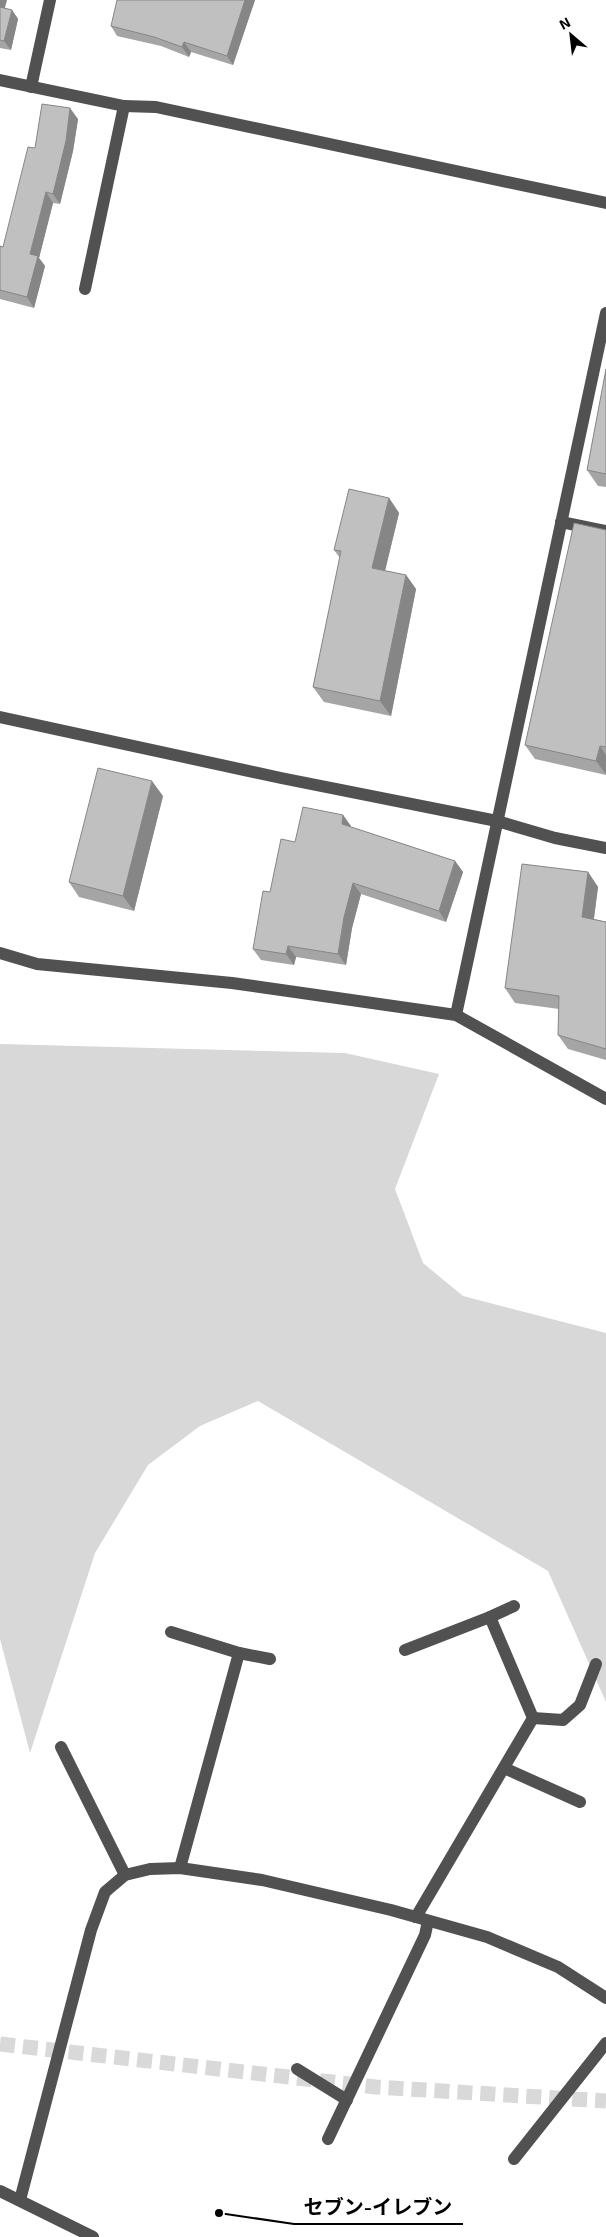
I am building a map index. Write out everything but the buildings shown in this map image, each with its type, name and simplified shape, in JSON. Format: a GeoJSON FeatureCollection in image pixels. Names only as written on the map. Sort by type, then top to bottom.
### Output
{"type":"FeatureCollection","features":[{"type":"Feature","properties":{"kind":"street"},"geometry":{"type":"LineString","coordinates":[[31,87],[50,0]]}},
{"type":"Feature","properties":{"kind":"street"},"geometry":{"type":"LineString","coordinates":[[0,80],[124,106],[156,107],[606,203]]}},
{"type":"Feature","properties":{"kind":"street"},"geometry":{"type":"LineString","coordinates":[[85,289],[124,106]]}},
{"type":"Feature","properties":{"kind":"street"},"geometry":{"type":"LineString","coordinates":[[456,1015],[606,313]]}},
{"type":"Feature","properties":{"kind":"street"},"geometry":{"type":"LineString","coordinates":[[561,522],[606,531]]}},
{"type":"Feature","properties":{"kind":"street"},"geometry":{"type":"LineString","coordinates":[[0,717],[281,778],[497,821],[555,838],[606,848]]}},
{"type":"Feature","properties":{"kind":"street"},"geometry":{"type":"LineString","coordinates":[[0,953],[37,964],[232,984],[456,1015],[606,1099]]}},
{"type":"Feature","properties":{"kind":"street"},"geometry":{"type":"LineString","coordinates":[[405,1650],[514,1606]]}},
{"type":"Feature","properties":{"kind":"street"},"geometry":{"type":"LineString","coordinates":[[490,1617],[533,1718]]}},
{"type":"Feature","properties":{"kind":"street"},"geometry":{"type":"LineString","coordinates":[[171,1632],[270,1659]]}},
{"type":"Feature","properties":{"kind":"street"},"geometry":{"type":"LineString","coordinates":[[180,1868],[239,1652]]}},
{"type":"Feature","properties":{"kind":"street"},"geometry":{"type":"LineString","coordinates":[[533,1718],[563,1720],[580,1705],[596,1664]]}},
{"type":"Feature","properties":{"kind":"street"},"geometry":{"type":"LineString","coordinates":[[328,2139],[425,1935],[422,1919],[533,1718]]}},
{"type":"Feature","properties":{"kind":"street"},"geometry":{"type":"LineString","coordinates":[[61,1747],[125,1875]]}},
{"type":"Feature","properties":{"kind":"street"},"geometry":{"type":"LineString","coordinates":[[504,1768],[580,1802]]}},
{"type":"Feature","properties":{"kind":"street"},"geometry":{"type":"LineString","coordinates":[[20,2200],[91,1930],[104,1892],[125,1875],[150,1869],[180,1868],[262,1880],[422,1919],[487,1937],[558,1967],[606,1998]]}},
{"type":"Feature","properties":{"kind":"street"},"geometry":{"type":"LineString","coordinates":[[514,2159],[606,2043]]}},
{"type":"Feature","properties":{"kind":"street"},"geometry":{"type":"LineString","coordinates":[[297,2070],[347,2100]]}},
{"type":"Feature","properties":{"kind":"street"},"geometry":{"type":"LineString","coordinates":[[0,2191],[92,2237]]}},
{"type":"Feature","properties":{"kind":"shaded area"},"geometry":{"type":"Polygon","coordinates":[[[0,1044],[345,1053],[439,1074],[395,1189],[423,1263],[463,1296],[606,1333],[606,1702],[548,1571],[258,1401],[200,1426],[148,1465],[95,1553],[30,1753],[0,1639],[0,1044]]]}},
{"type":"Feature","properties":{"kind":"tunnel"},"geometry":{"type":"LineString","coordinates":[[0,2044],[376,2087],[606,2101]]}},
{"type":"Feature","properties":{"kind":"place","name":"セブン-イレブン"},"geometry":{"type":"Point","coordinates":[219,2213]}}]}
